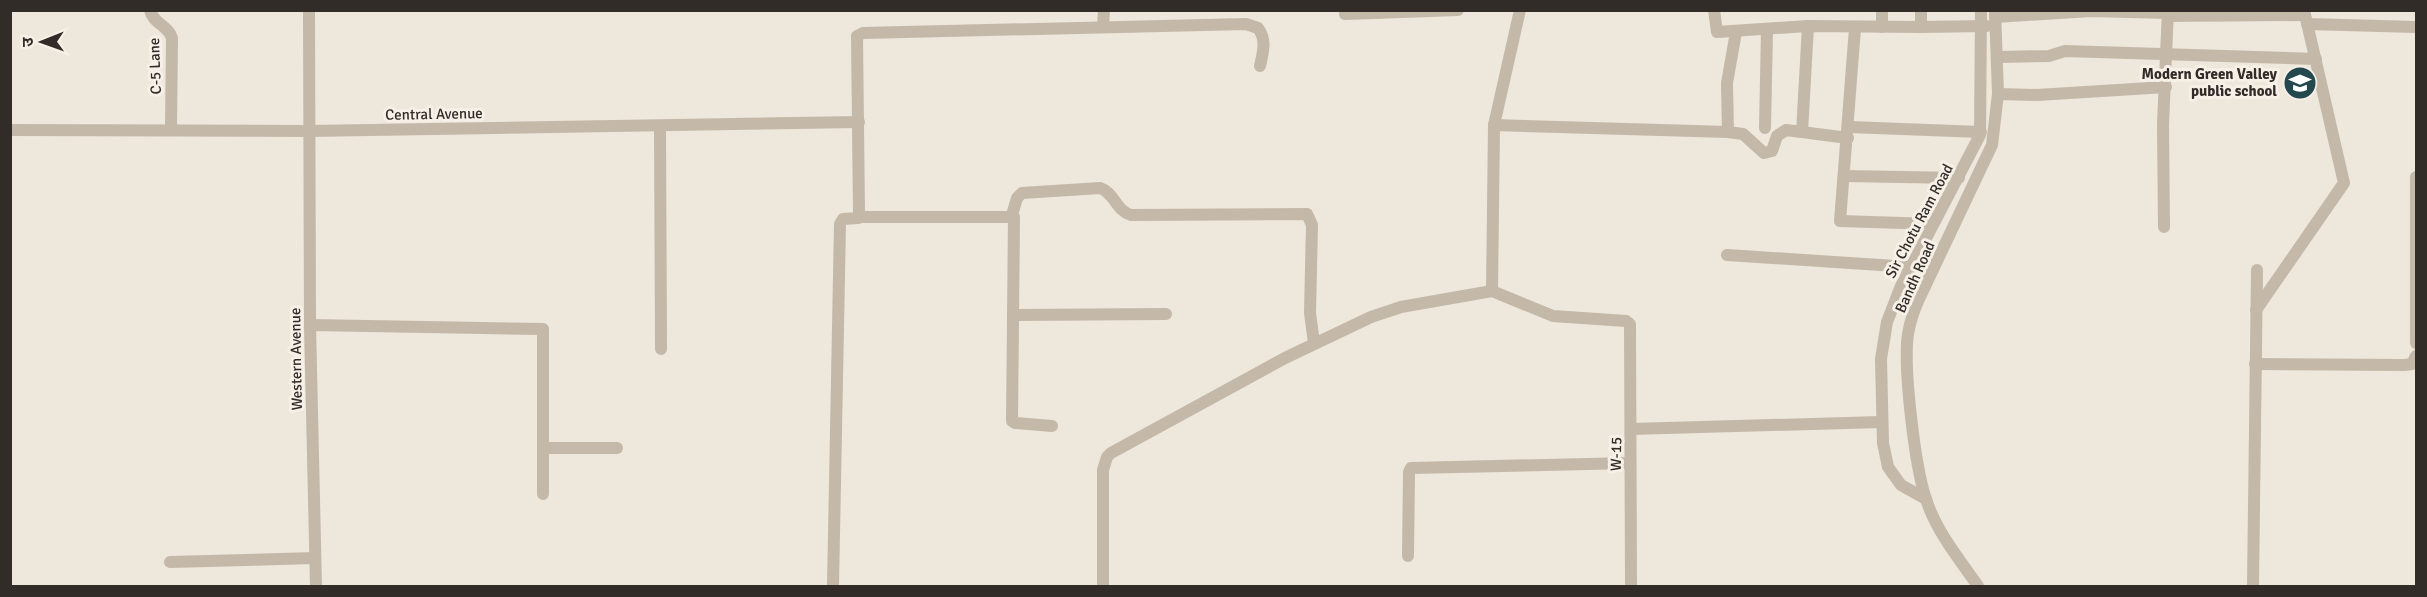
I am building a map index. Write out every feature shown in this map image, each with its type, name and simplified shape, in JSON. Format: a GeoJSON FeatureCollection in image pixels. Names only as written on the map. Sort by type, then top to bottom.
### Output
{"type":"FeatureCollection","features":[{"type":"Feature","properties":{"kind":"street","name":"C-5 Lane"},"geometry":{"type":"LineString","coordinates":[[150,10],[153,19],[169,31],[172,38],[171,130]]}},
{"type":"Feature","properties":{"kind":"street","name":"Western Avenue"},"geometry":{"type":"LineString","coordinates":[[309,10],[310,325],[316,586]]}},
{"type":"Feature","properties":{"kind":"street"},"geometry":{"type":"LineString","coordinates":[[1103,26],[1104,10]]}},
{"type":"Feature","properties":{"kind":"street"},"geometry":{"type":"LineString","coordinates":[[1345,14],[1458,10]]}},
{"type":"Feature","properties":{"kind":"street"},"geometry":{"type":"LineString","coordinates":[[1103,586],[1103,470],[1107,457],[1314,343],[1384,312],[1492,291],[1494,125],[1520,10]]}},
{"type":"Feature","properties":{"kind":"street"},"geometry":{"type":"LineString","coordinates":[[1714,10],[1717,32],[1808,26],[1855,28],[1981,26],[1995,18],[2091,11],[2305,16],[2416,27]]}},
{"type":"Feature","properties":{"kind":"street"},"geometry":{"type":"LineString","coordinates":[[1882,10],[1882,27]]}},
{"type":"Feature","properties":{"kind":"street"},"geometry":{"type":"LineString","coordinates":[[1921,10],[1921,27]]}},
{"type":"Feature","properties":{"kind":"street","name":"Sir Chotu Ram Road"},"geometry":{"type":"LineString","coordinates":[[1926,499],[1913,494],[1893,477],[1885,457],[1881,422],[1882,345],[1900,286],[1982,132],[1980,10]]}},
{"type":"Feature","properties":{"kind":"street"},"geometry":{"type":"LineString","coordinates":[[2164,227],[2163,123],[2168,55],[2168,13]]}},
{"type":"Feature","properties":{"kind":"street"},"geometry":{"type":"LineString","coordinates":[[2256,310],[2344,183],[2305,16]]}},
{"type":"Feature","properties":{"kind":"street","name":"Bandh Road"},"geometry":{"type":"LineString","coordinates":[[1978,586],[1940,530],[1926,499],[1912,418],[1908,336],[1919,299],[1988,158],[1995,134],[1998,57],[1995,18]]}},
{"type":"Feature","properties":{"kind":"street"},"geometry":{"type":"LineString","coordinates":[[859,217],[856,39],[859,34],[1103,26],[1253,26],[1258,28],[1264,40],[1260,66]]}},
{"type":"Feature","properties":{"kind":"street"},"geometry":{"type":"LineString","coordinates":[[1802,132],[1808,26]]}},
{"type":"Feature","properties":{"kind":"street"},"geometry":{"type":"LineString","coordinates":[[1855,28],[1841,221],[1933,224]]}},
{"type":"Feature","properties":{"kind":"street"},"geometry":{"type":"LineString","coordinates":[[1765,128],[1767,30]]}},
{"type":"Feature","properties":{"kind":"street"},"geometry":{"type":"LineString","coordinates":[[1728,132],[1727,82],[1736,32]]}},
{"type":"Feature","properties":{"kind":"street"},"geometry":{"type":"LineString","coordinates":[[1998,57],[2049,56],[2065,51],[2316,59]]}},
{"type":"Feature","properties":{"kind":"street"},"geometry":{"type":"LineString","coordinates":[[1998,94],[2037,95],[2166,87]]}},
{"type":"Feature","properties":{"kind":"street","name":"Central Avenue"},"geometry":{"type":"LineString","coordinates":[[10,130],[308,131],[859,122]]}},
{"type":"Feature","properties":{"kind":"street"},"geometry":{"type":"LineString","coordinates":[[1494,125],[1728,132],[1743,134],[1764,153],[1772,151],[1777,136],[1783,130],[1802,132],[1982,132]]}},
{"type":"Feature","properties":{"kind":"street"},"geometry":{"type":"LineString","coordinates":[[660,127],[661,349]]}},
{"type":"Feature","properties":{"kind":"street"},"geometry":{"type":"LineString","coordinates":[[1844,176],[1959,178]]}},
{"type":"Feature","properties":{"kind":"street"},"geometry":{"type":"LineString","coordinates":[[2416,177],[2416,343]]}},
{"type":"Feature","properties":{"kind":"street"},"geometry":{"type":"LineString","coordinates":[[1052,426],[1012,422],[1015,315],[1012,215],[1017,198],[1022,193],[1100,188],[1109,192],[1124,213],[1131,215],[1307,214],[1312,225],[1310,313],[1314,343]]}},
{"type":"Feature","properties":{"kind":"street"},"geometry":{"type":"LineString","coordinates":[[833,586],[840,224],[843,219],[859,217],[1012,215]]}},
{"type":"Feature","properties":{"kind":"street"},"geometry":{"type":"LineString","coordinates":[[1727,255],[1911,267]]}},
{"type":"Feature","properties":{"kind":"street"},"geometry":{"type":"LineString","coordinates":[[2253,586],[2257,270]]}},
{"type":"Feature","properties":{"kind":"street","name":"W-15"},"geometry":{"type":"LineString","coordinates":[[1492,291],[1553,316],[1629,322],[1631,327],[1631,586]]}},
{"type":"Feature","properties":{"kind":"street"},"geometry":{"type":"LineString","coordinates":[[1015,315],[1166,314]]}},
{"type":"Feature","properties":{"kind":"street"},"geometry":{"type":"LineString","coordinates":[[310,325],[543,329],[543,494]]}},
{"type":"Feature","properties":{"kind":"street"},"geometry":{"type":"LineString","coordinates":[[2255,364],[2405,365],[2412,364],[2416,356]]}},
{"type":"Feature","properties":{"kind":"street"},"geometry":{"type":"LineString","coordinates":[[1631,429],[1881,422]]}},
{"type":"Feature","properties":{"kind":"street"},"geometry":{"type":"LineString","coordinates":[[544,448],[617,448]]}},
{"type":"Feature","properties":{"kind":"street"},"geometry":{"type":"LineString","coordinates":[[1408,556],[1408,472],[1411,468],[1630,463]]}},
{"type":"Feature","properties":{"kind":"street"},"geometry":{"type":"LineString","coordinates":[[170,562],[315,558]]}},
{"type":"Feature","properties":{"kind":"place","name":"Modern Green Valley public school"},"geometry":{"type":"Point","coordinates":[2300,83]}}]}
